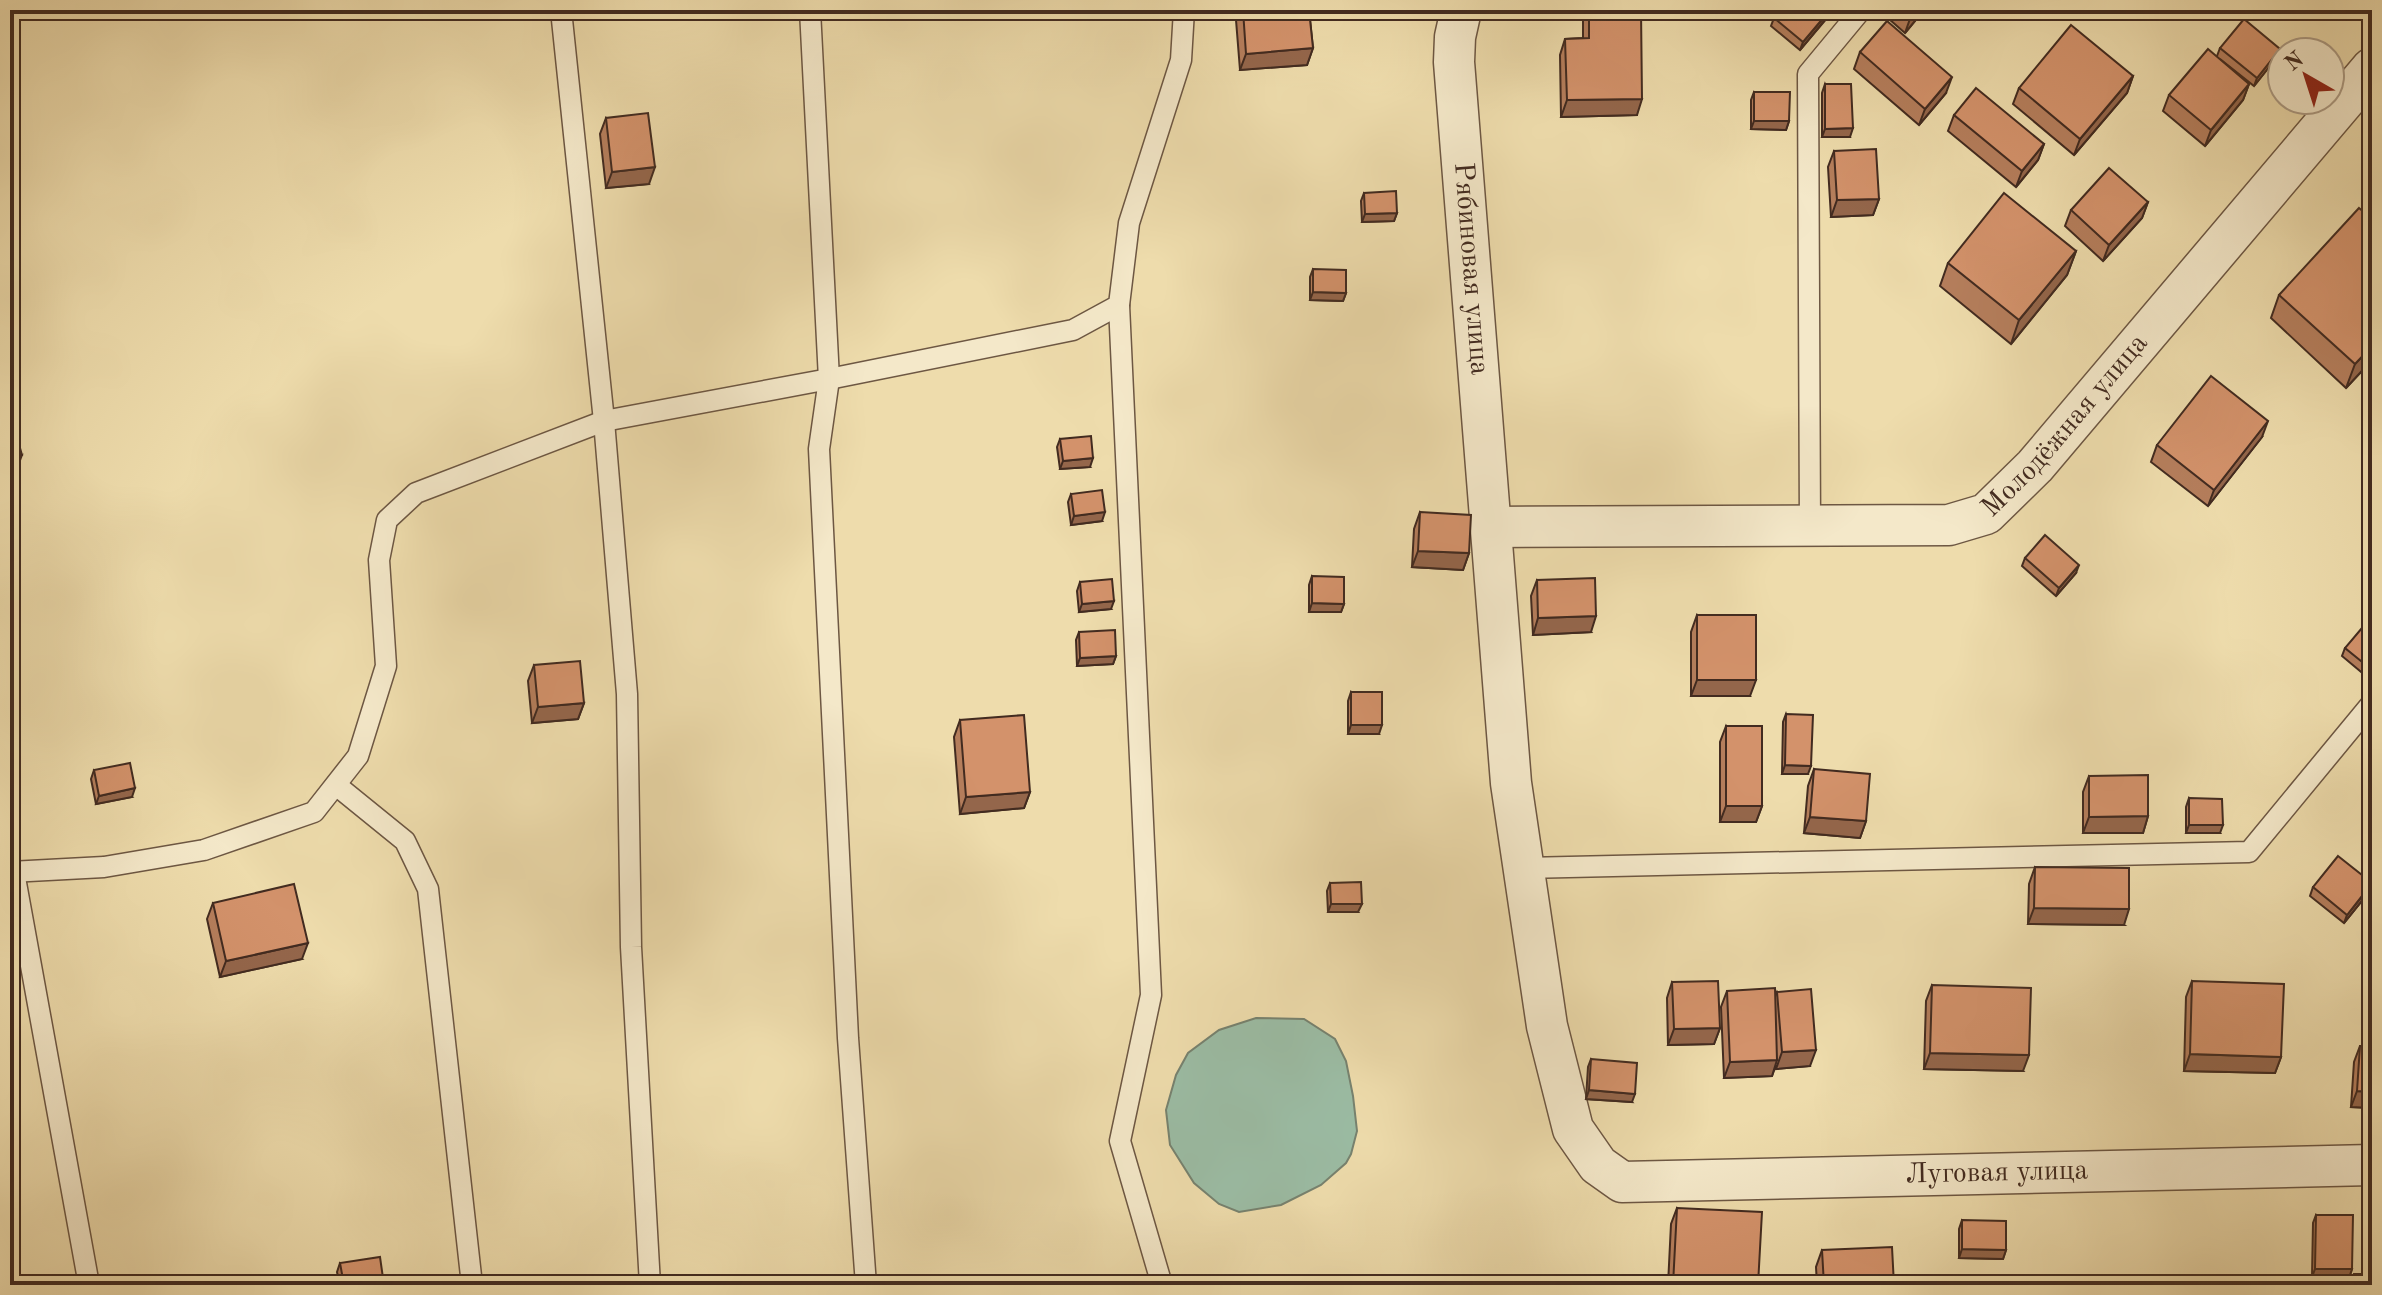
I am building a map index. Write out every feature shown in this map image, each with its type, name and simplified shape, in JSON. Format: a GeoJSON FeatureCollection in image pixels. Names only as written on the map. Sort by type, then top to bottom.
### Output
{"type":"FeatureCollection","features":[{"type":"Feature","properties":{"kind":"street","name":"Рябиновая улица"},"geometry":{"type":"LineString","coordinates":[[1461,10],[1454,62],[1511,783],[1547,1026],[1573,1129],[1598,1165],[1622,1182]]}},
{"type":"Feature","properties":{"kind":"street","name":"Молодёжная улица"},"geometry":{"type":"LineString","coordinates":[[1492,527],[1949,525],[1986,514],[2035,466],[2372,68]]}},
{"type":"Feature","properties":{"kind":"street","name":"Луговая улица"},"geometry":{"type":"LineString","coordinates":[[1622,1182],[2372,1165]]}},
{"type":"Feature","properties":{"kind":"lane"},"geometry":{"type":"LineString","coordinates":[[561,10],[604,421],[627,694],[631,947],[650,1285]]}},
{"type":"Feature","properties":{"kind":"lane"},"geometry":{"type":"LineString","coordinates":[[810,10],[829,379],[819,449],[848,1038],[866,1285]]}},
{"type":"Feature","properties":{"kind":"lane"},"geometry":{"type":"LineString","coordinates":[[1162,1285],[1120,1141],[1151,995],[1119,305],[1129,223],[1181,60],[1184,10]]}},
{"type":"Feature","properties":{"kind":"lane"},"geometry":{"type":"LineString","coordinates":[[1810,526],[1808,74],[1861,10]]}},
{"type":"Feature","properties":{"kind":"lane"},"geometry":{"type":"LineString","coordinates":[[89,1285],[12,872],[104,867],[204,850],[314,812],[358,756],[386,666],[379,560],[387,520],[416,493],[604,421],[1073,330],[1119,305]]}},
{"type":"Feature","properties":{"kind":"lane"},"geometry":{"type":"LineString","coordinates":[[1524,868],[2249,852],[2372,703]]}},
{"type":"Feature","properties":{"kind":"lane"},"geometry":{"type":"LineString","coordinates":[[336,785],[405,841],[428,889],[472,1285]]}},
{"type":"Feature","properties":{"kind":"shaded area"},"geometry":{"type":"Polygon","coordinates":[[[1256,1018],[1304,1019],[1335,1039],[1346,1061],[1357,1131],[1346,1163],[1321,1185],[1281,1205],[1239,1212],[1219,1204],[1194,1183],[1170,1145],[1166,1110],[1176,1075],[1188,1053],[1219,1030],[1256,1018]]]}},
{"type":"Feature","properties":{"kind":"building"},"geometry":{"type":"Polygon","coordinates":[[[1243,10],[1309,10],[1313,48],[1246,54],[1243,10]]]}},
{"type":"Feature","properties":{"kind":"building"},"geometry":{"type":"Polygon","coordinates":[[[1589,10],[1641,10],[1642,99],[1567,100],[1565,39],[1589,38],[1589,10]]]}},
{"type":"Feature","properties":{"kind":"building"},"geometry":{"type":"Polygon","coordinates":[[[1781,10],[1830,10],[1803,42],[1774,18],[1781,10]]]}},
{"type":"Feature","properties":{"kind":"building"},"geometry":{"type":"Polygon","coordinates":[[[2244,19],[2266,37],[2266,67],[2257,78],[2220,48],[2244,19]]]}},
{"type":"Feature","properties":{"kind":"building"},"geometry":{"type":"Polygon","coordinates":[[[1887,21],[1952,77],[1925,109],[1860,52],[1887,21]]]}},
{"type":"Feature","properties":{"kind":"building"},"geometry":{"type":"Polygon","coordinates":[[[2071,25],[2133,76],[2080,139],[2019,88],[2071,25]]]}},
{"type":"Feature","properties":{"kind":"building"},"geometry":{"type":"Polygon","coordinates":[[[2208,49],[2249,84],[2211,130],[2169,95],[2208,49]]]}},
{"type":"Feature","properties":{"kind":"building"},"geometry":{"type":"Polygon","coordinates":[[[1825,84],[1851,84],[1853,128],[1825,129],[1825,84]]]}},
{"type":"Feature","properties":{"kind":"building"},"geometry":{"type":"Polygon","coordinates":[[[1976,88],[2044,144],[2022,171],[1954,115],[1976,88]]]}},
{"type":"Feature","properties":{"kind":"building"},"geometry":{"type":"Polygon","coordinates":[[[1754,92],[1790,92],[1789,121],[1754,121],[1754,92]]]}},
{"type":"Feature","properties":{"kind":"building"},"geometry":{"type":"Polygon","coordinates":[[[648,113],[655,167],[612,172],[606,118],[648,113]]]}},
{"type":"Feature","properties":{"kind":"building"},"geometry":{"type":"Polygon","coordinates":[[[1876,149],[1879,199],[1837,200],[1834,151],[1876,149]]]}},
{"type":"Feature","properties":{"kind":"building"},"geometry":{"type":"Polygon","coordinates":[[[2109,168],[2148,202],[2109,245],[2071,210],[2109,168]]]}},
{"type":"Feature","properties":{"kind":"building"},"geometry":{"type":"Polygon","coordinates":[[[1396,191],[1397,213],[1365,214],[1364,193],[1396,191]]]}},
{"type":"Feature","properties":{"kind":"building"},"geometry":{"type":"Polygon","coordinates":[[[2004,193],[2076,251],[2019,320],[1948,263],[2004,193]]]}},
{"type":"Feature","properties":{"kind":"building"},"geometry":{"type":"Polygon","coordinates":[[[2359,208],[2372,219],[2372,346],[2355,364],[2279,295],[2359,208]]]}},
{"type":"Feature","properties":{"kind":"building"},"geometry":{"type":"Polygon","coordinates":[[[1313,269],[1346,270],[1346,293],[1313,292],[1313,269]]]}},
{"type":"Feature","properties":{"kind":"building"},"geometry":{"type":"Polygon","coordinates":[[[2211,376],[2268,421],[2214,490],[2157,445],[2211,376]]]}},
{"type":"Feature","properties":{"kind":"building"},"geometry":{"type":"Polygon","coordinates":[[[10,420],[22,455],[11,458],[15,474],[10,475],[10,420]]]}},
{"type":"Feature","properties":{"kind":"building"},"geometry":{"type":"Polygon","coordinates":[[[1091,436],[1093,458],[1063,461],[1060,439],[1091,436]]]}},
{"type":"Feature","properties":{"kind":"building"},"geometry":{"type":"Polygon","coordinates":[[[1102,490],[1105,512],[1074,516],[1071,494],[1102,490]]]}},
{"type":"Feature","properties":{"kind":"building"},"geometry":{"type":"Polygon","coordinates":[[[1420,512],[1471,515],[1469,553],[1418,551],[1420,512]]]}},
{"type":"Feature","properties":{"kind":"building"},"geometry":{"type":"Polygon","coordinates":[[[2045,535],[2079,565],[2059,588],[2025,558],[2045,535]]]}},
{"type":"Feature","properties":{"kind":"building"},"geometry":{"type":"Polygon","coordinates":[[[1312,576],[1344,577],[1344,604],[1312,603],[1312,576]]]}},
{"type":"Feature","properties":{"kind":"building"},"geometry":{"type":"Polygon","coordinates":[[[1595,578],[1596,616],[1538,618],[1537,580],[1595,578]]]}},
{"type":"Feature","properties":{"kind":"building"},"geometry":{"type":"Polygon","coordinates":[[[1112,579],[1114,601],[1082,604],[1080,582],[1112,579]]]}},
{"type":"Feature","properties":{"kind":"building"},"geometry":{"type":"Polygon","coordinates":[[[1697,615],[1756,615],[1756,680],[1697,680],[1697,615]]]}},
{"type":"Feature","properties":{"kind":"building"},"geometry":{"type":"Polygon","coordinates":[[[2362,628],[2372,636],[2372,670],[2345,648],[2362,628]]]}},
{"type":"Feature","properties":{"kind":"building"},"geometry":{"type":"Polygon","coordinates":[[[1115,630],[1116,656],[1080,658],[1079,632],[1115,630]]]}},
{"type":"Feature","properties":{"kind":"building"},"geometry":{"type":"Polygon","coordinates":[[[580,661],[584,703],[538,707],[534,665],[580,661]]]}},
{"type":"Feature","properties":{"kind":"building"},"geometry":{"type":"Polygon","coordinates":[[[1351,692],[1382,692],[1382,725],[1351,725],[1351,692]]]}},
{"type":"Feature","properties":{"kind":"building"},"geometry":{"type":"Polygon","coordinates":[[[1786,714],[1813,715],[1811,766],[1785,765],[1786,714]]]}},
{"type":"Feature","properties":{"kind":"building"},"geometry":{"type":"Polygon","coordinates":[[[1024,715],[1030,792],[966,797],[960,720],[1024,715]]]}},
{"type":"Feature","properties":{"kind":"building"},"geometry":{"type":"Polygon","coordinates":[[[1726,726],[1762,726],[1762,806],[1726,806],[1726,726]]]}},
{"type":"Feature","properties":{"kind":"building"},"geometry":{"type":"Polygon","coordinates":[[[130,763],[135,788],[99,796],[94,770],[130,763]]]}},
{"type":"Feature","properties":{"kind":"building"},"geometry":{"type":"Polygon","coordinates":[[[1814,769],[1870,774],[1866,821],[1810,817],[1814,769]]]}},
{"type":"Feature","properties":{"kind":"building"},"geometry":{"type":"Polygon","coordinates":[[[2148,775],[2148,816],[2089,817],[2089,776],[2148,775]]]}},
{"type":"Feature","properties":{"kind":"building"},"geometry":{"type":"Polygon","coordinates":[[[2189,798],[2222,799],[2223,825],[2189,825],[2189,798]]]}},
{"type":"Feature","properties":{"kind":"building"},"geometry":{"type":"Polygon","coordinates":[[[2338,856],[2372,883],[2347,915],[2313,887],[2338,856]]]}},
{"type":"Feature","properties":{"kind":"building"},"geometry":{"type":"Polygon","coordinates":[[[2035,867],[2129,868],[2129,909],[2034,908],[2035,867]]]}},
{"type":"Feature","properties":{"kind":"building"},"geometry":{"type":"Polygon","coordinates":[[[1361,882],[1362,904],[1331,904],[1330,883],[1361,882]]]}},
{"type":"Feature","properties":{"kind":"building"},"geometry":{"type":"Polygon","coordinates":[[[294,884],[308,943],[226,961],[213,903],[294,884]]]}},
{"type":"Feature","properties":{"kind":"building"},"geometry":{"type":"Polygon","coordinates":[[[1718,981],[1720,1028],[1674,1029],[1672,982],[1718,981]]]}},
{"type":"Feature","properties":{"kind":"building"},"geometry":{"type":"Polygon","coordinates":[[[2192,981],[2284,984],[2281,1057],[2190,1054],[2192,981]]]}},
{"type":"Feature","properties":{"kind":"building"},"geometry":{"type":"Polygon","coordinates":[[[1932,985],[2031,988],[2029,1055],[1930,1053],[1932,985]]]}},
{"type":"Feature","properties":{"kind":"building"},"geometry":{"type":"Polygon","coordinates":[[[1775,988],[1777,1060],[1730,1062],[1727,991],[1775,988]]]}},
{"type":"Feature","properties":{"kind":"building"},"geometry":{"type":"Polygon","coordinates":[[[1811,989],[1816,1050],[1782,1052],[1777,992],[1811,989]]]}},
{"type":"Feature","properties":{"kind":"building"},"geometry":{"type":"Polygon","coordinates":[[[2360,1046],[2372,1046],[2372,1092],[2357,1091],[2360,1046]]]}},
{"type":"Feature","properties":{"kind":"building"},"geometry":{"type":"Polygon","coordinates":[[[1591,1059],[1637,1063],[1635,1094],[1589,1090],[1591,1059]]]}},
{"type":"Feature","properties":{"kind":"building"},"geometry":{"type":"Polygon","coordinates":[[[1677,1208],[1762,1212],[1758,1285],[1673,1285],[1677,1208]]]}},
{"type":"Feature","properties":{"kind":"building"},"geometry":{"type":"Polygon","coordinates":[[[2316,1215],[2353,1215],[2352,1269],[2315,1269],[2316,1215]]]}},
{"type":"Feature","properties":{"kind":"building"},"geometry":{"type":"Polygon","coordinates":[[[1962,1220],[2006,1221],[2006,1250],[1962,1249],[1962,1220]]]}},
{"type":"Feature","properties":{"kind":"building"},"geometry":{"type":"Polygon","coordinates":[[[1892,1247],[1894,1285],[1824,1285],[1822,1250],[1892,1247]]]}},
{"type":"Feature","properties":{"kind":"building"},"geometry":{"type":"Polygon","coordinates":[[[380,1257],[384,1285],[344,1285],[340,1263],[380,1257]]]}},
{"type":"Feature","properties":{"kind":"building"},"geometry":{"type":"Polygon","coordinates":[[[2354,1274],[2372,1274],[2372,1285],[2353,1285],[2354,1274]]]}}]}
